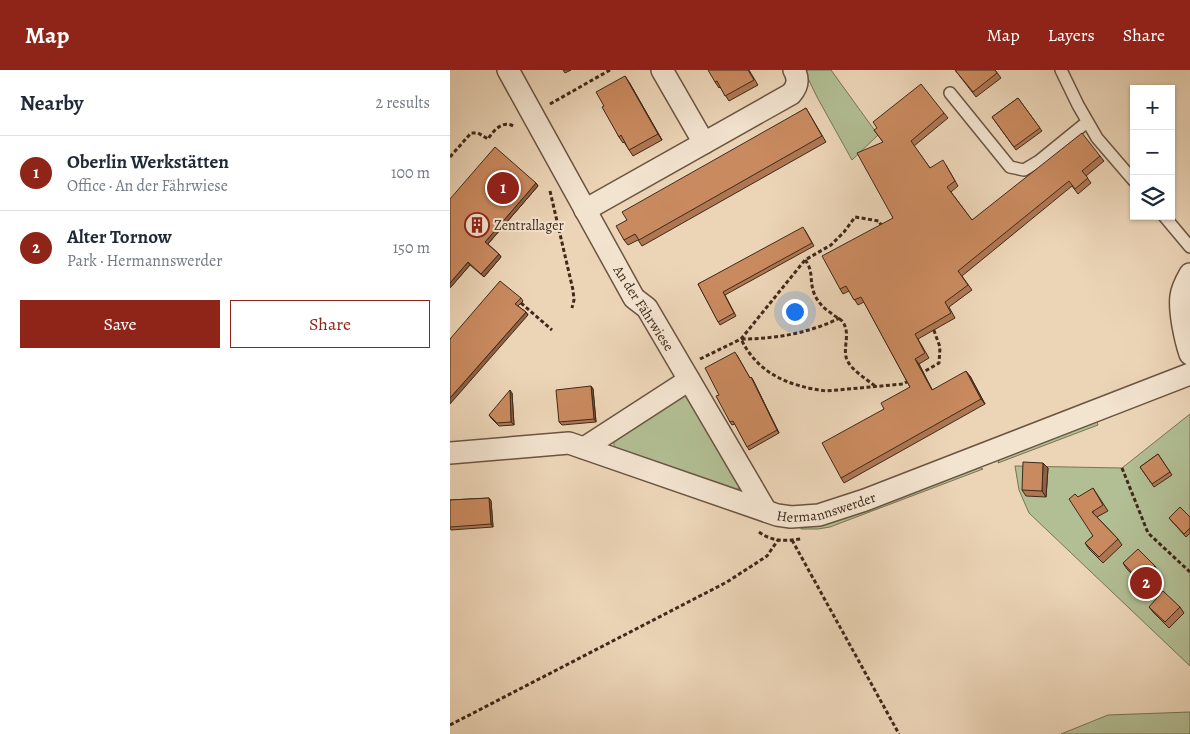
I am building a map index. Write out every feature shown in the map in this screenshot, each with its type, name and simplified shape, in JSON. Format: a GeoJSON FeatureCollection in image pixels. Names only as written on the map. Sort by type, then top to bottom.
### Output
{"type":"FeatureCollection","features":[{"type":"Feature","properties":{"kind":"street","name":"An der Fährwiese"},"geometry":{"type":"LineString","coordinates":[[508,70],[634,298],[647,308],[685,374],[759,519]]}},
{"type":"Feature","properties":{"kind":"street"},"geometry":{"type":"LineString","coordinates":[[662,70],[704,143]]}},
{"type":"Feature","properties":{"kind":"street"},"geometry":{"type":"LineString","coordinates":[[586,210],[792,94],[797,84],[794,70]]}},
{"type":"Feature","properties":{"kind":"street"},"geometry":{"type":"LineString","coordinates":[[1190,274],[1181,297],[1183,320],[1190,354]]}},
{"type":"Feature","properties":{"kind":"street"},"geometry":{"type":"LineString","coordinates":[[584,448],[685,374]]}},
{"type":"Feature","properties":{"kind":"street","name":"Hermannswerder"},"geometry":{"type":"LineString","coordinates":[[450,453],[569,444],[584,448],[759,519],[777,515],[791,517],[819,515],[865,500],[1190,374]]}},
{"type":"Feature","properties":{"kind":"lane"},"geometry":{"type":"LineString","coordinates":[[1061,70],[1097,138],[1130,176]]}},
{"type":"Feature","properties":{"kind":"lane"},"geometry":{"type":"LineString","coordinates":[[950,92],[1010,168],[1024,170],[1039,161],[1087,122]]}},
{"type":"Feature","properties":{"kind":"lane"},"geometry":{"type":"LineString","coordinates":[[1167,220],[1190,247]]}},
{"type":"Feature","properties":{"kind":"path"},"geometry":{"type":"LineString","coordinates":[[532,114],[610,70]]}},
{"type":"Feature","properties":{"kind":"path"},"geometry":{"type":"LineString","coordinates":[[450,157],[471,133],[478,133],[488,139],[503,124],[512,125],[516,129]]}},
{"type":"Feature","properties":{"kind":"path"},"geometry":{"type":"LineString","coordinates":[[548,185],[573,290],[574,300],[572,308]]}},
{"type":"Feature","properties":{"kind":"path"},"geometry":{"type":"LineString","coordinates":[[685,374],[741,338],[805,260],[831,245],[855,217],[879,221],[883,229]]}},
{"type":"Feature","properties":{"kind":"path"},"geometry":{"type":"LineString","coordinates":[[805,260],[811,267],[812,288],[818,301],[828,311],[840,318],[846,328],[848,336],[846,353],[850,366],[876,387]]}},
{"type":"Feature","properties":{"kind":"path"},"geometry":{"type":"LineString","coordinates":[[521,303],[552,330]]}},
{"type":"Feature","properties":{"kind":"path"},"geometry":{"type":"LineString","coordinates":[[741,338],[768,338],[792,334],[815,329],[840,318]]}},
{"type":"Feature","properties":{"kind":"path"},"geometry":{"type":"LineString","coordinates":[[741,338],[752,357],[767,372],[802,386],[826,391],[903,384],[939,363],[940,347],[936,332],[931,324]]}},
{"type":"Feature","properties":{"kind":"path"},"geometry":{"type":"LineString","coordinates":[[1122,468],[1148,533],[1190,572]]}},
{"type":"Feature","properties":{"kind":"path"},"geometry":{"type":"LineString","coordinates":[[791,517],[792,540],[899,734]]}},
{"type":"Feature","properties":{"kind":"path"},"geometry":{"type":"LineString","coordinates":[[759,519],[768,539],[792,540],[806,538]]}},
{"type":"Feature","properties":{"kind":"path"},"geometry":{"type":"LineString","coordinates":[[450,725],[727,582],[767,556],[778,540]]}},
{"type":"Feature","properties":{"kind":"green space"},"geometry":{"type":"Polygon","coordinates":[[[804,70],[831,70],[878,135],[852,160],[817,97],[804,70]]]}},
{"type":"Feature","properties":{"kind":"green space"},"geometry":{"type":"Polygon","coordinates":[[[684,391],[740,486],[736,492],[617,450],[614,447],[614,440],[684,391]]]}},
{"type":"Feature","properties":{"kind":"green space"},"geometry":{"type":"Polygon","coordinates":[[[1190,414],[1190,666],[1029,513],[1019,490],[1015,466],[1122,468],[1190,414]]]}},
{"type":"Feature","properties":{"kind":"green space"},"geometry":{"type":"Polygon","coordinates":[[[1096,419],[1098,425],[998,463],[1001,454],[1096,419]]]}},
{"type":"Feature","properties":{"kind":"green space"},"geometry":{"type":"Polygon","coordinates":[[[975,465],[983,469],[830,527],[801,529],[800,523],[975,465]]]}},
{"type":"Feature","properties":{"kind":"green space"},"geometry":{"type":"Polygon","coordinates":[[[1190,712],[1190,734],[1061,734],[1108,715],[1190,712]]]}},
{"type":"Feature","properties":{"kind":"building"},"geometry":{"type":"Polygon","coordinates":[[[708,70],[748,70],[754,80],[725,96],[717,81],[715,82],[708,70]]]}},
{"type":"Feature","properties":{"kind":"building"},"geometry":{"type":"Polygon","coordinates":[[[955,70],[995,70],[997,73],[973,92],[955,70]]]}},
{"type":"Feature","properties":{"kind":"building"},"geometry":{"type":"Polygon","coordinates":[[[625,76],[658,134],[629,150],[621,135],[619,137],[596,92],[625,76]]]}},
{"type":"Feature","properties":{"kind":"building"},"geometry":{"type":"Polygon","coordinates":[[[921,84],[944,113],[911,141],[930,168],[943,160],[955,181],[947,187],[972,220],[1082,133],[1100,156],[1082,171],[1088,178],[1075,189],[1069,181],[958,271],[968,285],[945,302],[951,313],[915,334],[925,353],[915,359],[932,390],[966,371],[981,399],[841,478],[822,443],[884,409],[881,403],[910,387],[861,297],[854,300],[846,286],[840,289],[822,256],[893,218],[857,153],[883,142],[874,130],[877,128],[873,122],[921,84]]]}},
{"type":"Feature","properties":{"kind":"building"},"geometry":{"type":"Polygon","coordinates":[[[1018,98],[1040,128],[1014,147],[992,117],[1018,98]]]}},
{"type":"Feature","properties":{"kind":"building"},"geometry":{"type":"Polygon","coordinates":[[[806,108],[822,136],[639,240],[635,234],[624,240],[616,226],[627,220],[622,212],[806,108]]]}},
{"type":"Feature","properties":{"kind":"building","name":"Zentrallager"},"geometry":{"type":"Polygon","coordinates":[[[495,147],[536,183],[485,242],[499,254],[481,274],[468,262],[450,283],[450,199],[495,147]]]}},
{"type":"Feature","properties":{"kind":"building"},"geometry":{"type":"Polygon","coordinates":[[[803,227],[812,243],[723,292],[734,313],[718,322],[698,284],[803,227]]]}},
{"type":"Feature","properties":{"kind":"building"},"geometry":{"type":"Polygon","coordinates":[[[500,281],[521,298],[515,304],[526,312],[450,398],[450,339],[500,281]]]}},
{"type":"Feature","properties":{"kind":"building"},"geometry":{"type":"Polygon","coordinates":[[[735,352],[751,377],[777,430],[747,447],[733,421],[730,422],[716,396],[719,395],[705,368],[735,352]]]}},
{"type":"Feature","properties":{"kind":"building"},"geometry":{"type":"Polygon","coordinates":[[[591,386],[594,419],[559,422],[556,390],[591,386]]]}},
{"type":"Feature","properties":{"kind":"building"},"geometry":{"type":"Polygon","coordinates":[[[510,390],[511,422],[497,423],[489,415],[510,390]]]}},
{"type":"Feature","properties":{"kind":"building"},"geometry":{"type":"Polygon","coordinates":[[[1158,454],[1170,472],[1152,484],[1140,467],[1158,454]]]}},
{"type":"Feature","properties":{"kind":"building"},"geometry":{"type":"Polygon","coordinates":[[[1023,462],[1043,463],[1042,491],[1022,490],[1023,462]]]}},
{"type":"Feature","properties":{"kind":"building"},"geometry":{"type":"Polygon","coordinates":[[[1093,488],[1103,505],[1092,512],[1118,539],[1099,557],[1085,543],[1093,536],[1069,499],[1075,494],[1078,497],[1093,488]]]}},
{"type":"Feature","properties":{"kind":"building"},"geometry":{"type":"Polygon","coordinates":[[[489,498],[491,524],[450,527],[450,500],[489,498]]]}},
{"type":"Feature","properties":{"kind":"building"},"geometry":{"type":"Polygon","coordinates":[[[1180,507],[1190,517],[1190,528],[1184,534],[1169,518],[1180,507]]]}},
{"type":"Feature","properties":{"kind":"building"},"geometry":{"type":"Polygon","coordinates":[[[1138,549],[1155,566],[1140,581],[1123,563],[1138,549]]]}},
{"type":"Feature","properties":{"kind":"building"},"geometry":{"type":"Polygon","coordinates":[[[1163,591],[1180,607],[1165,622],[1149,607],[1163,591]]]}},
{"type":"Feature","properties":{"kind":"place","name":"Oberlin Werkstätten"},"geometry":{"type":"Point","coordinates":[503,188]}},
{"type":"Feature","properties":{"kind":"place","name":"Zentrallager"},"geometry":{"type":"Point","coordinates":[477,225]}},
{"type":"Feature","properties":{"kind":"place","name":"Alter Tornow"},"geometry":{"type":"Point","coordinates":[1146,583]}}]}
